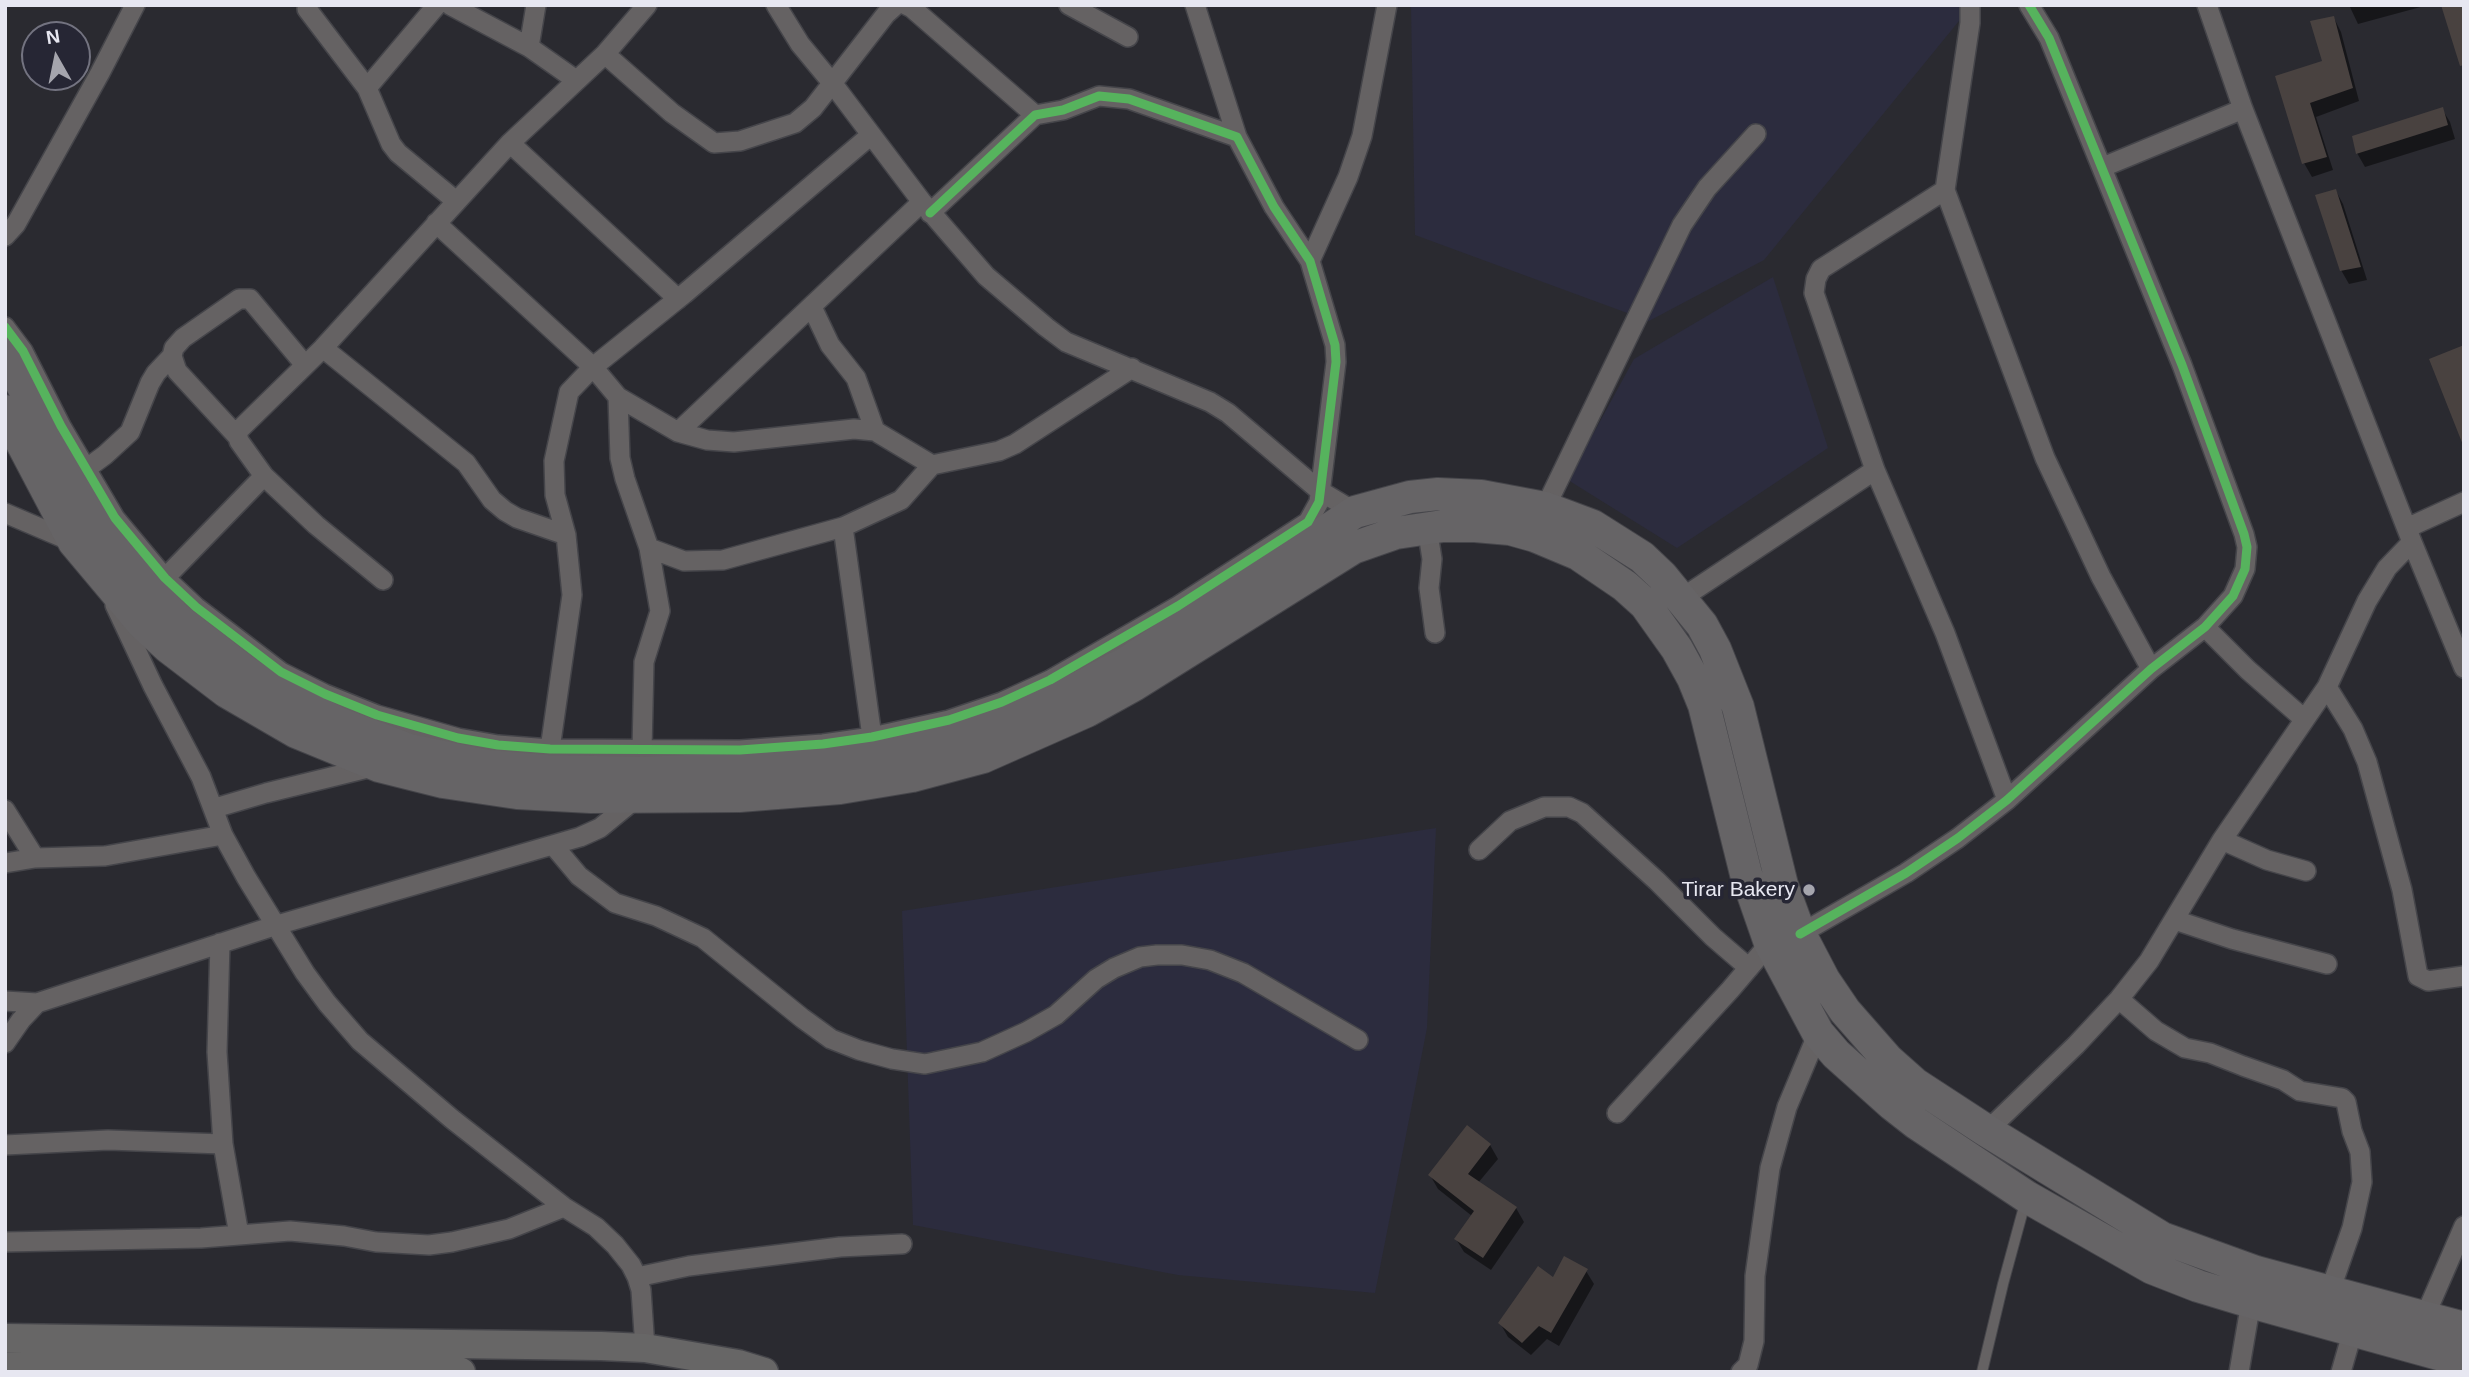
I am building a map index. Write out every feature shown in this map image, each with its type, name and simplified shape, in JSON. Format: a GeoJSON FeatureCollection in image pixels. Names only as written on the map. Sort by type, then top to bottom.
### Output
{"type":"FeatureCollection","features":[{"type":"Feature","properties":{"kind":"main road"},"geometry":{"type":"LineString","coordinates":[[5,352],[88,512],[114,549],[176,618],[246,672],[338,723],[409,750],[446,759],[518,769],[641,773],[741,782],[797,792],[912,776],[983,757],[1057,725],[1134,685],[1353,548],[1396,533],[1435,527],[1510,529],[1578,554],[1625,586],[1645,604],[1661,624],[1693,678],[1704,705],[1746,874],[1785,939],[1818,1033],[1842,1059],[1916,1123],[2027,1196],[2152,1268],[2251,1302],[2464,1361]]}},
{"type":"Feature","properties":{"kind":"main road"},"geometry":{"type":"LineString","coordinates":[[5,411],[74,542],[142,623],[227,692],[296,732],[399,772],[443,782],[506,791],[546,795],[641,773]]}},
{"type":"Feature","properties":{"kind":"main road"},"geometry":{"type":"LineString","coordinates":[[1435,527],[1438,494]]}},
{"type":"Feature","properties":{"kind":"main road"},"geometry":{"type":"LineString","coordinates":[[741,782],[904,750],[970,732],[1036,708],[1126,663],[1350,515],[1410,497],[1438,494],[1481,496],[1545,508],[1593,526],[1642,557],[1682,598],[1702,625],[1726,672],[1744,729],[1782,885],[1785,939],[1824,980],[1844,1011],[1888,1060],[1915,1084],[1987,1131],[2162,1238],[2256,1272],[2464,1328]]}},
{"type":"Feature","properties":{"kind":"main road"},"geometry":{"type":"LineString","coordinates":[[1842,1059],[1865,1033]]}},
{"type":"Feature","properties":{"kind":"main road"},"geometry":{"type":"LineString","coordinates":[[5,1338],[645,1348],[738,1364],[764,1372]]}},
{"type":"Feature","properties":{"kind":"main road"},"geometry":{"type":"LineString","coordinates":[[5,1366],[109,1370],[461,1372]]}},
{"type":"Feature","properties":{"kind":"street"},"geometry":{"type":"LineString","coordinates":[[5,236],[16,225],[135,5]]}},
{"type":"Feature","properties":{"kind":"street"},"geometry":{"type":"LineString","coordinates":[[367,88],[437,5]]}},
{"type":"Feature","properties":{"kind":"street"},"geometry":{"type":"LineString","coordinates":[[450,5],[528,47],[576,79]]}},
{"type":"Feature","properties":{"kind":"street"},"geometry":{"type":"LineString","coordinates":[[528,47],[536,5]]}},
{"type":"Feature","properties":{"kind":"street"},"geometry":{"type":"LineString","coordinates":[[237,436],[241,426],[323,348],[510,143],[605,54],[647,5]]}},
{"type":"Feature","properties":{"kind":"street"},"geometry":{"type":"LineString","coordinates":[[605,54],[672,113],[714,143],[740,141],[795,123],[813,108],[896,5]]}},
{"type":"Feature","properties":{"kind":"street"},"geometry":{"type":"LineString","coordinates":[[906,5],[1035,115]]}},
{"type":"Feature","properties":{"kind":"street"},"geometry":{"type":"LineString","coordinates":[[1069,5],[1128,37]]}},
{"type":"Feature","properties":{"kind":"street"},"geometry":{"type":"LineString","coordinates":[[5,327],[23,351],[115,518],[165,578],[195,607],[281,672],[325,694],[377,715],[448,736],[498,745],[550,749],[641,773],[782,748],[872,737],[949,720],[1002,702],[1050,680],[1178,606],[1308,522],[1315,512],[1321,491],[1336,362],[1335,345],[1310,261],[1274,207],[1237,137],[1195,5]]}},
{"type":"Feature","properties":{"kind":"street"},"geometry":{"type":"LineString","coordinates":[[1310,261],[1348,177],[1362,136],[1387,5]]}},
{"type":"Feature","properties":{"kind":"street"},"geometry":{"type":"LineString","coordinates":[[1970,5],[1970,23],[1945,190],[2045,458],[2101,577],[2151,669]]}},
{"type":"Feature","properties":{"kind":"street"},"geometry":{"type":"LineString","coordinates":[[1617,1113],[1749,968],[1785,939],[1906,873],[2007,800],[2151,669],[2205,627],[2233,596],[2241,582],[2247,547],[2186,375],[2049,38],[2029,5]]}},
{"type":"Feature","properties":{"kind":"street"},"geometry":{"type":"LineString","coordinates":[[2207,5],[2243,109],[2409,535],[2464,668]]}},
{"type":"Feature","properties":{"kind":"street"},"geometry":{"type":"LineString","coordinates":[[783,8],[800,44],[926,207],[986,276],[1066,342],[1210,402],[1228,413],[1350,515]]}},
{"type":"Feature","properties":{"kind":"street"},"geometry":{"type":"LineString","coordinates":[[307,9],[367,88],[391,144],[398,153],[456,201]]}},
{"type":"Feature","properties":{"kind":"street"},"geometry":{"type":"LineString","coordinates":[[678,432],[811,307],[1035,115],[1063,110],[1099,96],[1118,97],[1237,137]]}},
{"type":"Feature","properties":{"kind":"street"},"geometry":{"type":"LineString","coordinates":[[2103,167],[2243,109]]}},
{"type":"Feature","properties":{"kind":"street"},"geometry":{"type":"LineString","coordinates":[[1545,508],[1682,225],[1707,188],[1756,134]]}},
{"type":"Feature","properties":{"kind":"street"},"geometry":{"type":"LineString","coordinates":[[550,749],[572,595],[566,535],[555,495],[554,461],[569,392],[593,367],[678,299],[871,135]]}},
{"type":"Feature","properties":{"kind":"street"},"geometry":{"type":"LineString","coordinates":[[510,143],[678,299]]}},
{"type":"Feature","properties":{"kind":"street"},"geometry":{"type":"LineString","coordinates":[[1945,190],[1821,269],[1814,293],[1875,470],[1945,633],[2007,800]]}},
{"type":"Feature","properties":{"kind":"street"},"geometry":{"type":"LineString","coordinates":[[436,223],[593,367],[618,397],[678,432],[707,440],[734,442],[855,429],[875,431],[932,465]]}},
{"type":"Feature","properties":{"kind":"street"},"geometry":{"type":"LineString","coordinates":[[86,469],[106,455],[130,432],[150,383],[183,338],[239,299],[250,299],[306,365]]}},
{"type":"Feature","properties":{"kind":"street"},"geometry":{"type":"LineString","coordinates":[[811,307],[830,345],[856,378],[875,431]]}},
{"type":"Feature","properties":{"kind":"street"},"geometry":{"type":"LineString","coordinates":[[323,348],[466,463],[492,500],[505,511],[517,518],[566,535]]}},
{"type":"Feature","properties":{"kind":"street"},"geometry":{"type":"LineString","coordinates":[[172,356],[177,371],[237,436],[264,476],[316,525],[383,580]]}},
{"type":"Feature","properties":{"kind":"street"},"geometry":{"type":"LineString","coordinates":[[649,548],[684,561],[723,560],[843,527],[901,500],[932,465],[999,451],[1015,444],[1132,368]]}},
{"type":"Feature","properties":{"kind":"street"},"geometry":{"type":"LineString","coordinates":[[5,1001],[37,1003],[277,925],[553,845],[600,828],[641,773],[645,662],[660,611],[649,548],[625,479],[621,458],[618,397]]}},
{"type":"Feature","properties":{"kind":"street"},"geometry":{"type":"LineString","coordinates":[[1682,598],[1875,470]]}},
{"type":"Feature","properties":{"kind":"street"},"geometry":{"type":"LineString","coordinates":[[165,578],[264,476]]}},
{"type":"Feature","properties":{"kind":"street"},"geometry":{"type":"LineString","coordinates":[[1987,1131],[2047,1074],[2119,999],[2149,961],[2222,840],[2327,687],[2367,601],[2409,535],[2464,502]]}},
{"type":"Feature","properties":{"kind":"street"},"geometry":{"type":"LineString","coordinates":[[5,513],[74,542]]}},
{"type":"Feature","properties":{"kind":"street"},"geometry":{"type":"LineString","coordinates":[[1308,522],[1350,515]]}},
{"type":"Feature","properties":{"kind":"street"},"geometry":{"type":"LineString","coordinates":[[843,527],[872,737]]}},
{"type":"Feature","properties":{"kind":"street"},"geometry":{"type":"LineString","coordinates":[[1435,527],[1429,589],[1435,634]]}},
{"type":"Feature","properties":{"kind":"street"},"geometry":{"type":"LineString","coordinates":[[103,579],[153,686],[188,749],[215,808],[223,835],[312,983],[360,1041],[452,1119],[564,1206],[596,1227],[615,1245],[631,1265],[641,1290],[645,1348]]}},
{"type":"Feature","properties":{"kind":"street"},"geometry":{"type":"LineString","coordinates":[[2205,627],[2248,670],[2304,719]]}},
{"type":"Feature","properties":{"kind":"street"},"geometry":{"type":"LineString","coordinates":[[2327,687],[2353,729],[2367,762],[2402,890],[2418,976],[2428,981],[2464,976]]}},
{"type":"Feature","properties":{"kind":"street"},"geometry":{"type":"LineString","coordinates":[[215,808],[379,765]]}},
{"type":"Feature","properties":{"kind":"street"},"geometry":{"type":"LineString","coordinates":[[1479,850],[1510,821],[1544,807],[1569,807],[1582,813],[1749,968]]}},
{"type":"Feature","properties":{"kind":"street"},"geometry":{"type":"LineString","coordinates":[[5,810],[35,858]]}},
{"type":"Feature","properties":{"kind":"street"},"geometry":{"type":"LineString","coordinates":[[5,863],[35,858],[105,856],[223,835]]}},
{"type":"Feature","properties":{"kind":"street"},"geometry":{"type":"LineString","coordinates":[[2222,840],[2267,860],[2306,871]]}},
{"type":"Feature","properties":{"kind":"street"},"geometry":{"type":"LineString","coordinates":[[553,845],[579,876],[615,903],[656,916],[703,938],[831,1039],[892,1059],[925,1064],[982,1052],[1056,1015],[1096,979],[1114,968],[1140,957],[1157,955],[1182,955],[1210,960],[1243,973],[1358,1040]]}},
{"type":"Feature","properties":{"kind":"street"},"geometry":{"type":"LineString","coordinates":[[2175,920],[2327,964]]}},
{"type":"Feature","properties":{"kind":"street"},"geometry":{"type":"LineString","coordinates":[[220,943],[217,1052],[223,1144],[239,1235]]}},
{"type":"Feature","properties":{"kind":"street"},"geometry":{"type":"LineString","coordinates":[[2119,999],[2156,1031],[2185,1048],[2210,1053],[2283,1080],[2300,1091],[2342,1098],[2347,1102],[2352,1131],[2360,1152],[2362,1182],[2352,1228],[2330,1291]]}},
{"type":"Feature","properties":{"kind":"street"},"geometry":{"type":"LineString","coordinates":[[5,1043],[15,1027],[37,1003]]}},
{"type":"Feature","properties":{"kind":"street"},"geometry":{"type":"LineString","coordinates":[[1741,1372],[1748,1365],[1754,1341],[1755,1276],[1770,1168],[1787,1107],[1818,1033]]}},
{"type":"Feature","properties":{"kind":"street"},"geometry":{"type":"LineString","coordinates":[[5,1145],[108,1140],[223,1144]]}},
{"type":"Feature","properties":{"kind":"street"},"geometry":{"type":"LineString","coordinates":[[5,1242],[201,1238],[290,1231],[376,1242],[429,1245],[509,1229],[564,1206]]}},
{"type":"Feature","properties":{"kind":"street"},"geometry":{"type":"LineString","coordinates":[[2425,1316],[2464,1226]]}},
{"type":"Feature","properties":{"kind":"street"},"geometry":{"type":"LineString","coordinates":[[637,1277],[727,1261],[840,1247],[902,1244]]}},
{"type":"Feature","properties":{"kind":"street"},"geometry":{"type":"LineString","coordinates":[[2239,1372],[2251,1302]]}},
{"type":"Feature","properties":{"kind":"street"},"geometry":{"type":"LineString","coordinates":[[2341,1372],[2353,1330]]}},
{"type":"Feature","properties":{"kind":"lane"},"geometry":{"type":"LineString","coordinates":[[1982,1372],[2027,1196]]}},
{"type":"Feature","properties":{"kind":"shaded area"},"geometry":{"type":"Polygon","coordinates":[[[1411,5],[1972,5],[1764,260],[1649,321],[1415,235],[1411,5]]]}},
{"type":"Feature","properties":{"kind":"shaded area"},"geometry":{"type":"Polygon","coordinates":[[[1773,277],[1828,448],[1677,548],[1568,480],[1634,359],[1773,277]]]}},
{"type":"Feature","properties":{"kind":"shaded area"},"geometry":{"type":"Polygon","coordinates":[[[1436,828],[1427,1028],[1375,1293],[1178,1275],[913,1225],[902,911],[1436,828]]]}},
{"type":"Feature","properties":{"kind":"building"},"geometry":{"type":"Polygon","coordinates":[[[2441,5],[2464,5],[2464,65],[2460,66],[2441,5]]]}},
{"type":"Feature","properties":{"kind":"building"},"geometry":{"type":"Polygon","coordinates":[[[2334,16],[2353,88],[2310,103],[2327,157],[2302,164],[2275,76],[2322,61],[2310,21],[2334,16]]]}},
{"type":"Feature","properties":{"kind":"building"},"geometry":{"type":"Polygon","coordinates":[[[2443,107],[2448,125],[2356,154],[2352,136],[2443,107]]]}},
{"type":"Feature","properties":{"kind":"building"},"geometry":{"type":"Polygon","coordinates":[[[2336,189],[2361,267],[2340,271],[2315,195],[2336,189]]]}},
{"type":"Feature","properties":{"kind":"building"},"geometry":{"type":"Polygon","coordinates":[[[2464,345],[2464,445],[2463,445],[2429,359],[2464,345]]]}},
{"type":"Feature","properties":{"kind":"building"},"geometry":{"type":"Polygon","coordinates":[[[1467,1125],[1491,1144],[1468,1174],[1517,1207],[1483,1258],[1454,1239],[1474,1211],[1428,1175],[1467,1125]]]}},
{"type":"Feature","properties":{"kind":"building"},"geometry":{"type":"Polygon","coordinates":[[[1564,1256],[1588,1269],[1551,1333],[1539,1326],[1522,1343],[1498,1323],[1538,1266],[1553,1277],[1564,1256]]]}},
{"type":"Feature","properties":{"kind":"cycle path"},"geometry":{"type":"LineString","coordinates":[[1800,934],[1906,873],[2007,800],[2151,669],[2205,627],[2233,596],[2245,569],[2247,547],[2244,534],[2182,365],[2049,38],[2029,5]]}},
{"type":"Feature","properties":{"kind":"cycle path"},"geometry":{"type":"LineString","coordinates":[[5,327],[23,351],[61,426],[115,518],[165,578],[196,607],[281,672],[377,715],[458,738],[498,745],[550,749],[740,750],[823,744],[872,737],[949,720],[1002,702],[1050,680],[1178,606],[1308,522],[1319,502],[1336,362],[1335,345],[1310,261],[1274,207],[1237,137],[1129,99],[1099,96],[1063,110],[1035,115],[930,213]]}},
{"type":"Feature","properties":{"kind":"place","name":"Tirar Bakery"},"geometry":{"type":"Point","coordinates":[1809,890]}}]}
